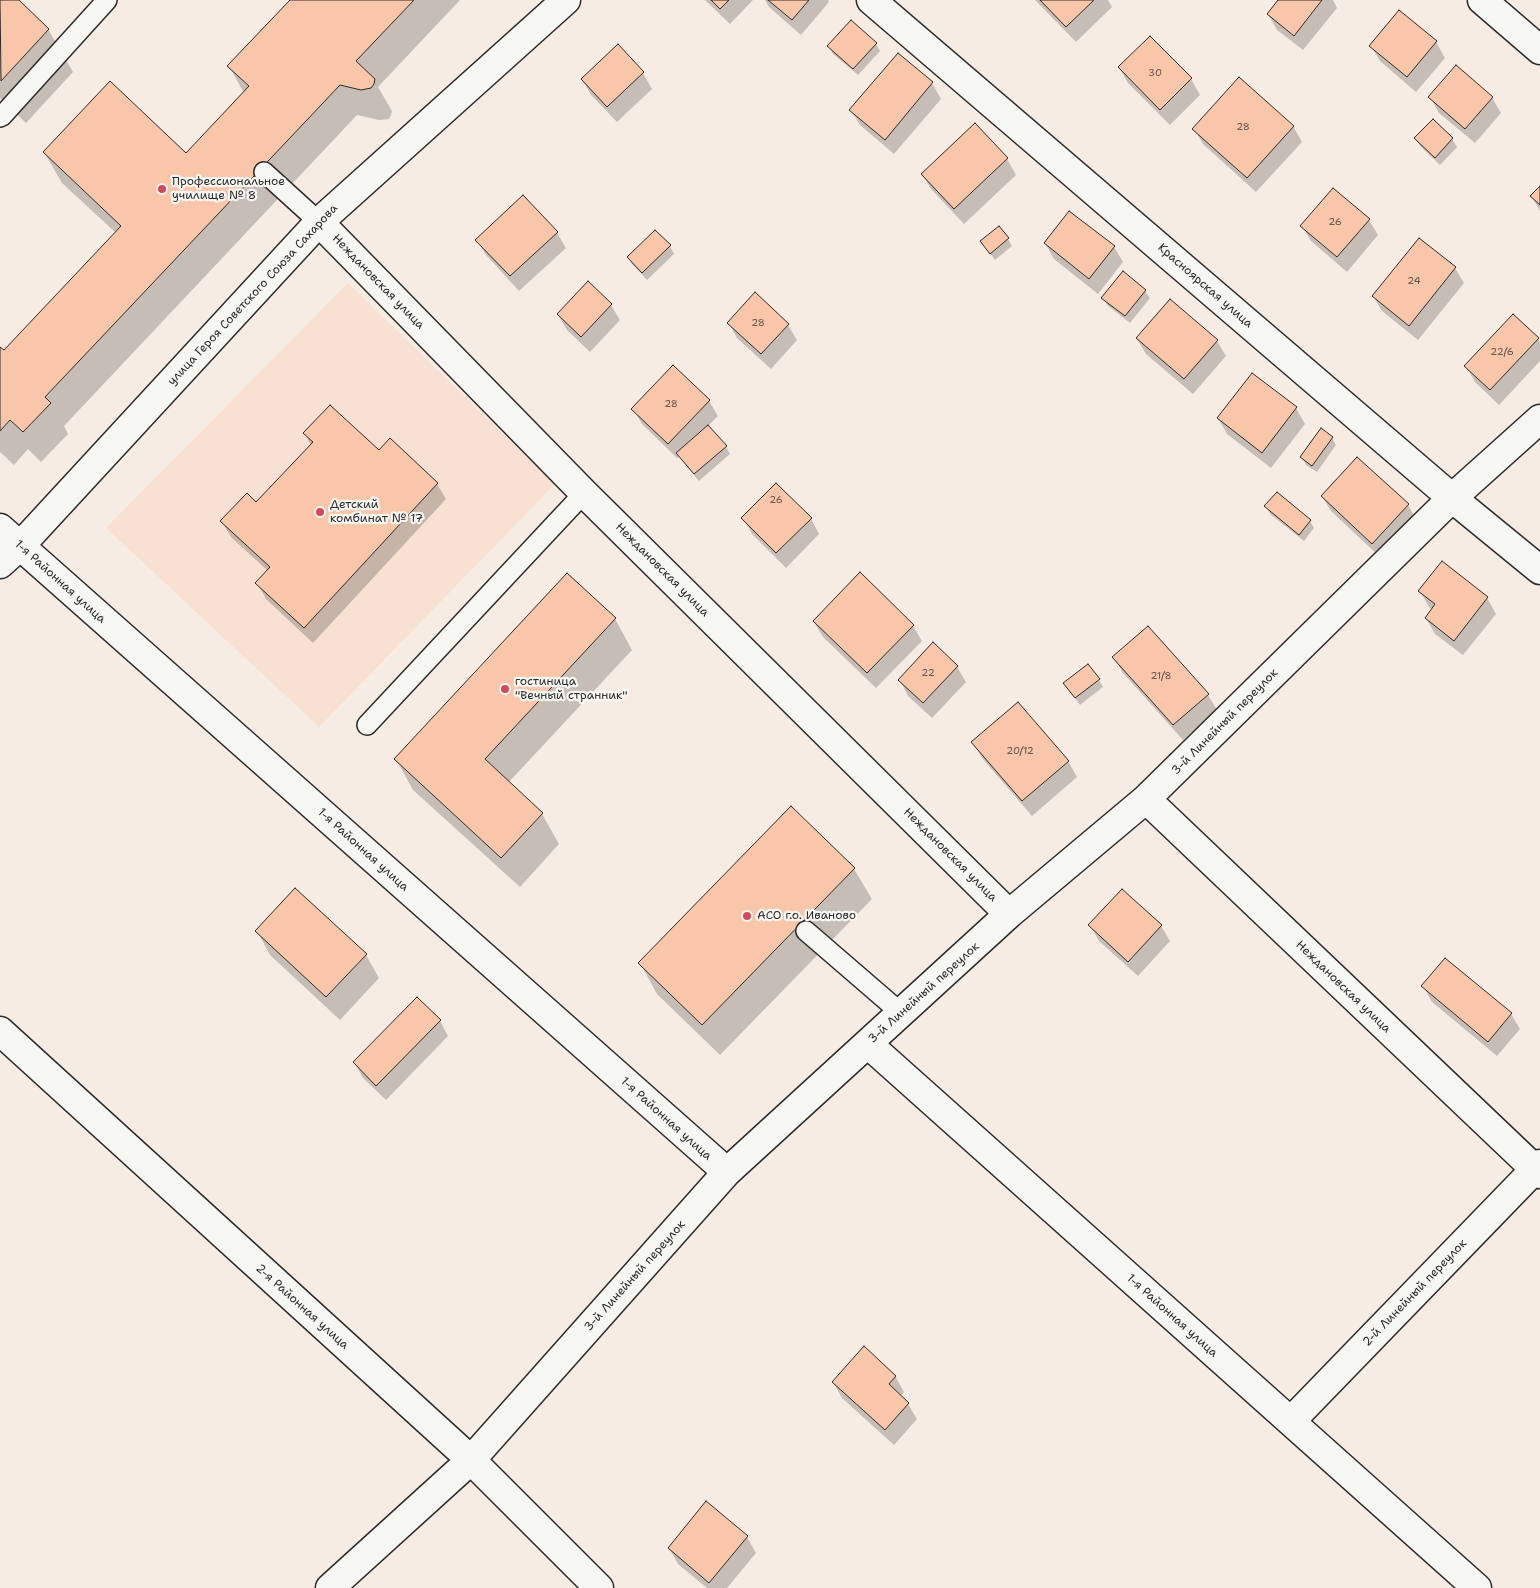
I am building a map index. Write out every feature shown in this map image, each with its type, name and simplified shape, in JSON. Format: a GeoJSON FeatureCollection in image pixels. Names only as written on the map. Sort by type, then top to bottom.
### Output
{"type":"FeatureCollection","features":[{"type":"Feature","properties":{"kind":"street","name":"улица Героя Советского Союза Сахарова"},"geometry":{"type":"LineString","coordinates":[[0,564],[20,546],[319,222],[566,0]]}},
{"type":"Feature","properties":{"kind":"street","name":"Красноярская улица"},"geometry":{"type":"LineString","coordinates":[[872,0],[1452,498],[1540,570]]}},
{"type":"Feature","properties":{"kind":"street"},"geometry":{"type":"LineString","coordinates":[[1482,0],[1540,50]]}},
{"type":"Feature","properties":{"kind":"street","name":"Неждановская улица"},"geometry":{"type":"LineString","coordinates":[[319,222],[584,493],[1009,914]]}},
{"type":"Feature","properties":{"kind":"street","name":"3-й Линейный переулок"},"geometry":{"type":"LineString","coordinates":[[330,1588],[470,1460],[727,1172],[1009,914],[1146,799],[1452,498],[1540,419]]}},
{"type":"Feature","properties":{"kind":"street","name":"1-я Районная улица"},"geometry":{"type":"LineString","coordinates":[[0,528],[727,1172]]}},
{"type":"Feature","properties":{"kind":"street","name":"Неждановская улица"},"geometry":{"type":"LineString","coordinates":[[1146,799],[1538,1169]]}},
{"type":"Feature","properties":{"kind":"street","name":"2-я Районная улица"},"geometry":{"type":"LineString","coordinates":[[0,1032],[470,1460],[599,1588]]}},
{"type":"Feature","properties":{"kind":"street","name":"1-я Районная улица"},"geometry":{"type":"LineString","coordinates":[[868,1044],[1477,1588]]}},
{"type":"Feature","properties":{"kind":"street","name":"2-й Линейный переулок"},"geometry":{"type":"LineString","coordinates":[[1291,1421],[1538,1169]]}},
{"type":"Feature","properties":{"kind":"lane"},"geometry":{"type":"LineString","coordinates":[[0,117],[107,0]]}},
{"type":"Feature","properties":{"kind":"lane"},"geometry":{"type":"LineString","coordinates":[[264,172],[319,222]]}},
{"type":"Feature","properties":{"kind":"lane"},"geometry":{"type":"LineString","coordinates":[[367,726],[584,493]]}},
{"type":"Feature","properties":{"kind":"lane"},"geometry":{"type":"LineString","coordinates":[[806,931],[901,1013]]}},
{"type":"Feature","properties":{"kind":"shaded area"},"geometry":{"type":"Polygon","coordinates":[[[348,283],[555,484],[319,727],[106,528],[348,283]]]}},
{"type":"Feature","properties":{"kind":"building"},"geometry":{"type":"Polygon","coordinates":[[[0,0],[19,0],[49,29],[1,81],[0,0]]]}},
{"type":"Feature","properties":{"kind":"building","name":"Профессиональное училище № 8"},"geometry":{"type":"Polygon","coordinates":[[[290,0],[414,0],[356,61],[375,79],[371,88],[361,90],[340,85],[45,397],[51,403],[23,432],[10,420],[0,431],[0,347],[4,350],[121,226],[43,152],[110,81],[186,153],[249,86],[227,66],[290,0]]]}},
{"type":"Feature","properties":{"kind":"building"},"geometry":{"type":"Polygon","coordinates":[[[711,0],[729,0],[720,9],[711,0]]]}},
{"type":"Feature","properties":{"kind":"building"},"geometry":{"type":"Polygon","coordinates":[[[768,0],[809,0],[792,20],[768,0]]]}},
{"type":"Feature","properties":{"kind":"building"},"geometry":{"type":"Polygon","coordinates":[[[1040,0],[1094,0],[1066,27],[1040,0]]]}},
{"type":"Feature","properties":{"kind":"building"},"geometry":{"type":"Polygon","coordinates":[[[1278,0],[1322,0],[1294,36],[1267,14],[1278,0]]]}},
{"type":"Feature","properties":{"kind":"building"},"geometry":{"type":"Polygon","coordinates":[[[1399,10],[1437,41],[1407,77],[1369,46],[1399,10]]]}},
{"type":"Feature","properties":{"kind":"building"},"geometry":{"type":"Polygon","coordinates":[[[851,20],[877,43],[853,69],[827,46],[851,20]]]}},
{"type":"Feature","properties":{"kind":"building"},"geometry":{"type":"Polygon","coordinates":[[[1150,36],[1192,78],[1160,110],[1118,67],[1150,36]]]}},
{"type":"Feature","properties":{"kind":"building"},"geometry":{"type":"Polygon","coordinates":[[[618,44],[644,72],[607,107],[581,79],[618,44]]]}},
{"type":"Feature","properties":{"kind":"building"},"geometry":{"type":"Polygon","coordinates":[[[898,53],[933,82],[885,140],[849,110],[898,53]]]}},
{"type":"Feature","properties":{"kind":"building"},"geometry":{"type":"Polygon","coordinates":[[[1456,65],[1493,97],[1465,129],[1428,97],[1456,65]]]}},
{"type":"Feature","properties":{"kind":"building"},"geometry":{"type":"Polygon","coordinates":[[[1239,77],[1294,126],[1247,178],[1192,129],[1239,77]]]}},
{"type":"Feature","properties":{"kind":"building"},"geometry":{"type":"Polygon","coordinates":[[[1433,119],[1453,138],[1435,158],[1414,138],[1433,119]]]}},
{"type":"Feature","properties":{"kind":"building"},"geometry":{"type":"Polygon","coordinates":[[[975,123],[1008,158],[954,209],[921,174],[975,123]]]}},
{"type":"Feature","properties":{"kind":"building"},"geometry":{"type":"Polygon","coordinates":[[[1540,186],[1540,205],[1530,196],[1540,186]]]}},
{"type":"Feature","properties":{"kind":"building"},"geometry":{"type":"Polygon","coordinates":[[[1333,188],[1370,219],[1337,257],[1300,226],[1333,188]]]}},
{"type":"Feature","properties":{"kind":"building"},"geometry":{"type":"Polygon","coordinates":[[[523,195],[558,232],[510,276],[475,240],[523,195]]]}},
{"type":"Feature","properties":{"kind":"building"},"geometry":{"type":"Polygon","coordinates":[[[1069,211],[1115,246],[1089,279],[1044,243],[1069,211]]]}},
{"type":"Feature","properties":{"kind":"building"},"geometry":{"type":"Polygon","coordinates":[[[999,226],[1009,238],[990,254],[980,241],[999,226]]]}},
{"type":"Feature","properties":{"kind":"building"},"geometry":{"type":"Polygon","coordinates":[[[655,230],[671,245],[642,273],[627,257],[655,230]]]}},
{"type":"Feature","properties":{"kind":"building"},"geometry":{"type":"Polygon","coordinates":[[[1419,238],[1456,267],[1409,326],[1372,296],[1419,238]]]}},
{"type":"Feature","properties":{"kind":"building"},"geometry":{"type":"Polygon","coordinates":[[[1123,271],[1146,290],[1125,316],[1101,298],[1123,271]]]}},
{"type":"Feature","properties":{"kind":"building"},"geometry":{"type":"Polygon","coordinates":[[[588,281],[612,304],[581,337],[557,314],[588,281]]]}},
{"type":"Feature","properties":{"kind":"building"},"geometry":{"type":"Polygon","coordinates":[[[755,292],[789,324],[761,354],[727,323],[755,292]]]}},
{"type":"Feature","properties":{"kind":"building"},"geometry":{"type":"Polygon","coordinates":[[[1170,299],[1218,340],[1184,379],[1136,338],[1170,299]]]}},
{"type":"Feature","properties":{"kind":"building"},"geometry":{"type":"Polygon","coordinates":[[[1513,314],[1539,338],[1490,390],[1464,366],[1513,314]]]}},
{"type":"Feature","properties":{"kind":"building"},"geometry":{"type":"Polygon","coordinates":[[[673,365],[710,400],[668,444],[631,409],[673,365]]]}},
{"type":"Feature","properties":{"kind":"building"},"geometry":{"type":"Polygon","coordinates":[[[1252,373],[1297,407],[1262,453],[1217,418],[1252,373]]]}},
{"type":"Feature","properties":{"kind":"building","name":"Детский комбинат № 17"},"geometry":{"type":"Polygon","coordinates":[[[330,405],[379,450],[390,438],[438,483],[304,628],[255,583],[270,567],[220,521],[247,493],[256,502],[313,442],[303,433],[330,405]]]}},
{"type":"Feature","properties":{"kind":"building"},"geometry":{"type":"Polygon","coordinates":[[[708,425],[727,446],[694,474],[676,453],[708,425]]]}},
{"type":"Feature","properties":{"kind":"building"},"geometry":{"type":"Polygon","coordinates":[[[1321,428],[1333,437],[1312,466],[1300,457],[1321,428]]]}},
{"type":"Feature","properties":{"kind":"building"},"geometry":{"type":"Polygon","coordinates":[[[1357,457],[1409,504],[1372,544],[1321,496],[1357,457]]]}},
{"type":"Feature","properties":{"kind":"building"},"geometry":{"type":"Polygon","coordinates":[[[776,483],[812,518],[776,553],[741,518],[776,483]]]}},
{"type":"Feature","properties":{"kind":"building"},"geometry":{"type":"Polygon","coordinates":[[[1277,492],[1311,520],[1299,535],[1264,506],[1277,492]]]}},
{"type":"Feature","properties":{"kind":"building"},"geometry":{"type":"Polygon","coordinates":[[[1442,561],[1488,597],[1454,641],[1425,618],[1435,604],[1418,591],[1442,561]]]}},
{"type":"Feature","properties":{"kind":"building"},"geometry":{"type":"Polygon","coordinates":[[[860,572],[914,625],[867,673],[813,621],[860,572]]]}},
{"type":"Feature","properties":{"kind":"building","name":"гостиница \"Вечный странник\""},"geometry":{"type":"Polygon","coordinates":[[[567,573],[616,618],[485,759],[543,813],[501,858],[394,759],[567,573]]]}},
{"type":"Feature","properties":{"kind":"building"},"geometry":{"type":"Polygon","coordinates":[[[1148,626],[1209,694],[1173,725],[1112,657],[1148,626]]]}},
{"type":"Feature","properties":{"kind":"building"},"geometry":{"type":"Polygon","coordinates":[[[933,642],[958,666],[923,703],[898,680],[933,642]]]}},
{"type":"Feature","properties":{"kind":"building"},"geometry":{"type":"Polygon","coordinates":[[[1088,664],[1100,679],[1075,698],[1063,683],[1088,664]]]}},
{"type":"Feature","properties":{"kind":"building"},"geometry":{"type":"Polygon","coordinates":[[[1018,702],[1069,761],[1022,801],[971,742],[1018,702]]]}},
{"type":"Feature","properties":{"kind":"building","name":"АСО г.о. Иваново"},"geometry":{"type":"Polygon","coordinates":[[[791,806],[855,868],[702,1025],[638,963],[791,806]]]}},
{"type":"Feature","properties":{"kind":"building"},"geometry":{"type":"Polygon","coordinates":[[[295,888],[367,954],[326,997],[255,931],[295,888]]]}},
{"type":"Feature","properties":{"kind":"building"},"geometry":{"type":"Polygon","coordinates":[[[1122,889],[1162,925],[1128,962],[1088,925],[1122,889]]]}},
{"type":"Feature","properties":{"kind":"building"},"geometry":{"type":"Polygon","coordinates":[[[1445,958],[1512,1013],[1488,1042],[1421,986],[1445,958]]]}},
{"type":"Feature","properties":{"kind":"building"},"geometry":{"type":"Polygon","coordinates":[[[417,997],[441,1020],[376,1086],[353,1062],[417,997]]]}},
{"type":"Feature","properties":{"kind":"building"},"geometry":{"type":"Polygon","coordinates":[[[864,1346],[896,1376],[889,1384],[909,1403],[885,1430],[832,1382],[864,1346]]]}},
{"type":"Feature","properties":{"kind":"building"},"geometry":{"type":"Polygon","coordinates":[[[706,1501],[748,1536],[709,1583],[668,1548],[706,1501]]]}},
{"type":"Feature","properties":{"kind":"place","name":"Профессиональное училище № 8"},"geometry":{"type":"Point","coordinates":[162,189]}},
{"type":"Feature","properties":{"kind":"place","name":"Детский комбинат № 17"},"geometry":{"type":"Point","coordinates":[320,512]}},
{"type":"Feature","properties":{"kind":"place","name":"гостиница \"Вечный странник\""},"geometry":{"type":"Point","coordinates":[505,689]}},
{"type":"Feature","properties":{"kind":"place","name":"АСО г.о. Иваново"},"geometry":{"type":"Point","coordinates":[747,916]}}]}
